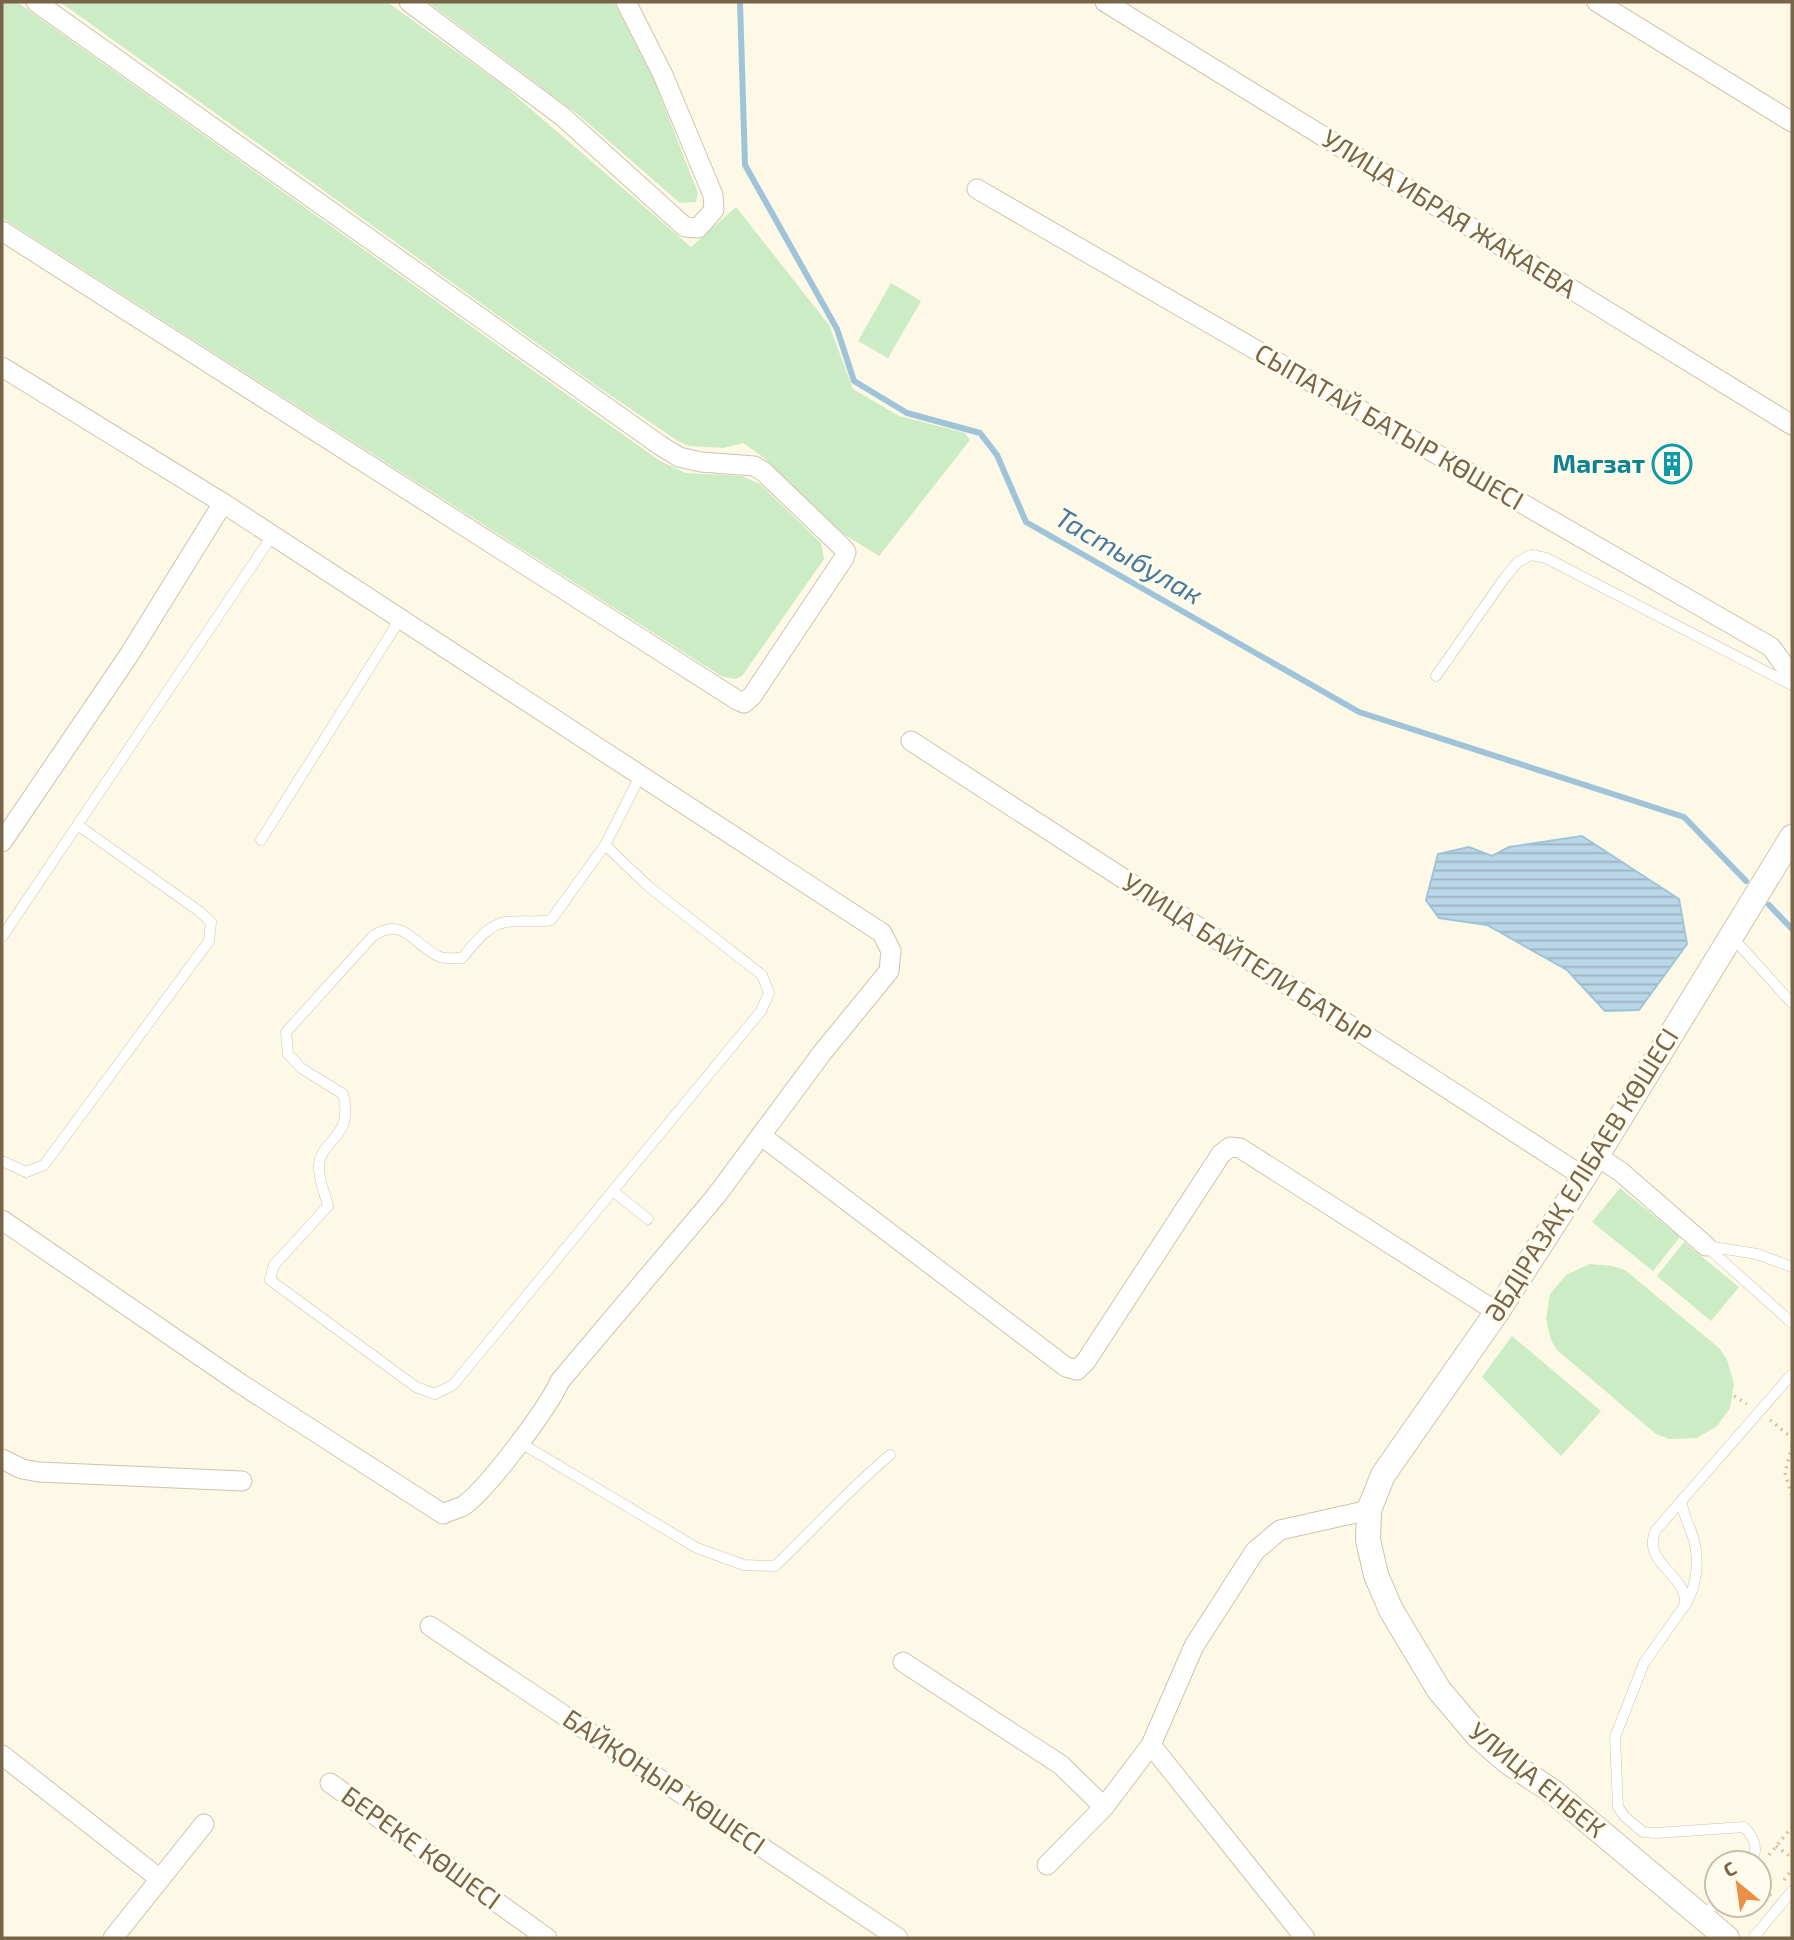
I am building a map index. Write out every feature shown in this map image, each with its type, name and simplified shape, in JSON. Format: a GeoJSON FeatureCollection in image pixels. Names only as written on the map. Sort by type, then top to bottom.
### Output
{"type":"FeatureCollection","features":[{"type":"Feature","properties":{"kind":"street"},"geometry":{"type":"LineString","coordinates":[[2,232],[744,703],[752,696],[844,558],[846,552],[841,546],[764,472],[754,466],[679,457],[36,2]]}},
{"type":"Feature","properties":{"kind":"street"},"geometry":{"type":"LineString","coordinates":[[409,2],[562,116],[685,227],[698,228],[714,209],[713,195],[663,75],[626,2]]}},
{"type":"Feature","properties":{"kind":"street","name":"УЛИЦА ИБРАЯ ЖАКАЕВА"},"geometry":{"type":"LineString","coordinates":[[1105,2],[1792,425]]}},
{"type":"Feature","properties":{"kind":"street"},"geometry":{"type":"LineString","coordinates":[[1597,2],[1792,122]]}},
{"type":"Feature","properties":{"kind":"street","name":"СЫПАТАЙ БАТЫР КӨШЕСІ"},"geometry":{"type":"LineString","coordinates":[[977,189],[1771,648],[1792,676]]}},
{"type":"Feature","properties":{"kind":"street"},"geometry":{"type":"LineString","coordinates":[[2,367],[223,503],[882,933],[891,951],[889,971],[822,1054],[763,1137],[560,1381],[552,1399],[479,1491],[462,1507],[443,1514],[241,1384],[2,1220]]}},
{"type":"Feature","properties":{"kind":"street"},"geometry":{"type":"LineString","coordinates":[[2,842],[129,655],[223,503]]}},
{"type":"Feature","properties":{"kind":"street","name":"УЛИЦА БАЙТЕЛИ БАТЫР"},"geometry":{"type":"LineString","coordinates":[[911,741],[1584,1177]]}},
{"type":"Feature","properties":{"kind":"street","name":"ӘБДІРАЗАҚ ЕЛІБАЕВ КӨШЕСІ"},"geometry":{"type":"LineString","coordinates":[[1369,1510],[1382,1475],[1497,1312],[1584,1177],[1792,837]]}},
{"type":"Feature","properties":{"kind":"street"},"geometry":{"type":"LineString","coordinates":[[763,1137],[1066,1367],[1077,1370],[1086,1361],[1221,1154],[1230,1147],[1240,1148],[1497,1312]]}},
{"type":"Feature","properties":{"kind":"street"},"geometry":{"type":"LineString","coordinates":[[1597,1156],[1621,1172],[1706,1246]]}},
{"type":"Feature","properties":{"kind":"street"},"geometry":{"type":"LineString","coordinates":[[2,1459],[22,1469],[39,1472],[242,1481]]}},
{"type":"Feature","properties":{"kind":"street"},"geometry":{"type":"LineString","coordinates":[[1047,1865],[1104,1807],[1151,1745],[1194,1646],[1255,1551],[1280,1530],[1369,1510]]}},
{"type":"Feature","properties":{"kind":"street","name":"УЛИЦА ЕНБЕК"},"geometry":{"type":"LineString","coordinates":[[1369,1510],[1368,1541],[1376,1575],[1391,1610],[1439,1690],[1478,1736],[1508,1762],[1552,1791],[1703,1905]]}},
{"type":"Feature","properties":{"kind":"street","name":"БАЙҚОҢЫР КӨШЕСІ"},"geometry":{"type":"LineString","coordinates":[[430,1626],[898,1938]]}},
{"type":"Feature","properties":{"kind":"street"},"geometry":{"type":"LineString","coordinates":[[903,1662],[1061,1765],[1104,1807]]}},
{"type":"Feature","properties":{"kind":"street"},"geometry":{"type":"LineString","coordinates":[[1151,1745],[1305,1938]]}},
{"type":"Feature","properties":{"kind":"street"},"geometry":{"type":"LineString","coordinates":[[2,1755],[160,1879]]}},
{"type":"Feature","properties":{"kind":"street","name":"БЕРЕКЕ КӨШЕСІ"},"geometry":{"type":"LineString","coordinates":[[330,1783],[547,1938]]}},
{"type":"Feature","properties":{"kind":"street"},"geometry":{"type":"LineString","coordinates":[[113,1938],[204,1824]]}},
{"type":"Feature","properties":{"kind":"street","name":"УЛИЦА ЕНБЕК"},"geometry":{"type":"LineString","coordinates":[[1715,1919],[1727,1938]]}},
{"type":"Feature","properties":{"kind":"lane"},"geometry":{"type":"LineString","coordinates":[[2,937],[272,536]]}},
{"type":"Feature","properties":{"kind":"lane"},"geometry":{"type":"LineString","coordinates":[[1436,676],[1506,576],[1518,562],[1531,555],[1546,558],[1792,685]]}},
{"type":"Feature","properties":{"kind":"lane"},"geometry":{"type":"LineString","coordinates":[[261,840],[400,619]]}},
{"type":"Feature","properties":{"kind":"lane"},"geometry":{"type":"LineString","coordinates":[[605,845],[648,886],[762,975],[769,993],[761,1011],[614,1192],[453,1385],[435,1394],[416,1387],[270,1280],[274,1265],[328,1206],[318,1167],[321,1155],[342,1132],[347,1111],[343,1094],[301,1068],[288,1054],[286,1032],[373,936],[385,928],[400,929],[442,958],[462,958],[484,933],[505,922],[535,923],[551,920],[605,845],[640,776]]}},
{"type":"Feature","properties":{"kind":"lane"},"geometry":{"type":"LineString","coordinates":[[2,1161],[26,1172],[44,1165],[209,941],[211,922],[199,911],[79,826]]}},
{"type":"Feature","properties":{"kind":"lane"},"geometry":{"type":"LineString","coordinates":[[1732,936],[1792,1003]]}},
{"type":"Feature","properties":{"kind":"lane"},"geometry":{"type":"LineString","coordinates":[[614,1192],[648,1219]]}},
{"type":"Feature","properties":{"kind":"lane"},"geometry":{"type":"LineString","coordinates":[[1706,1246],[1757,1254],[1792,1267]]}},
{"type":"Feature","properties":{"kind":"lane"},"geometry":{"type":"LineString","coordinates":[[1706,1246],[1792,1323]]}},
{"type":"Feature","properties":{"kind":"lane"},"geometry":{"type":"LineString","coordinates":[[1685,1605],[1682,1586],[1657,1559],[1652,1540],[1682,1501],[1792,1374]]}},
{"type":"Feature","properties":{"kind":"lane"},"geometry":{"type":"LineString","coordinates":[[518,1442],[697,1548],[744,1565],[775,1566],[850,1488],[890,1455]]}},
{"type":"Feature","properties":{"kind":"lane"},"geometry":{"type":"LineString","coordinates":[[1682,1501],[1682,1511],[1693,1537],[1697,1571],[1694,1591],[1644,1663],[1615,1737],[1618,1807],[1625,1817],[1643,1832],[1744,1827],[1753,1836],[1756,1849]]}},
{"type":"Feature","properties":{"kind":"lane"},"geometry":{"type":"LineString","coordinates":[[1753,1938],[1792,1891]]}},
{"type":"Feature","properties":{"kind":"path"},"geometry":{"type":"LineString","coordinates":[[1792,1446],[1785,1473],[1792,1496]]}},
{"type":"Feature","properties":{"kind":"path"},"geometry":{"type":"LineString","coordinates":[[1785,1473],[1792,1472]]}},
{"type":"Feature","properties":{"kind":"path"},"geometry":{"type":"LineString","coordinates":[[1773,1850],[1792,1827]]}},
{"type":"Feature","properties":{"kind":"path"},"geometry":{"type":"LineString","coordinates":[[1776,1846],[1792,1858]]}},
{"type":"Feature","properties":{"kind":"green space"},"geometry":{"type":"Polygon","coordinates":[[[2,2],[17,2],[660,461],[686,473],[742,476],[760,484],[821,543],[824,559],[742,676],[735,679],[721,676],[2,218],[2,2]]]}},
{"type":"Feature","properties":{"kind":"green space"},"geometry":{"type":"Polygon","coordinates":[[[60,2],[387,2],[504,86],[691,247],[736,207],[829,325],[853,389],[899,416],[965,433],[970,440],[879,556],[837,530],[763,457],[743,443],[724,448],[689,446],[678,441],[591,382],[60,2]]]}},
{"type":"Feature","properties":{"kind":"green space"},"geometry":{"type":"Polygon","coordinates":[[[428,2],[614,2],[654,80],[698,193],[696,202],[680,203],[580,116],[428,2]]]}},
{"type":"Feature","properties":{"kind":"green space"},"geometry":{"type":"Polygon","coordinates":[[[891,283],[921,301],[888,358],[858,341],[891,283]]]}},
{"type":"Feature","properties":{"kind":"green space"},"geometry":{"type":"Polygon","coordinates":[[[1620,1188],[1680,1237],[1653,1271],[1592,1222],[1620,1188]]]}},
{"type":"Feature","properties":{"kind":"green space"},"geometry":{"type":"Polygon","coordinates":[[[1684,1242],[1739,1287],[1711,1321],[1657,1276],[1684,1242]]]}},
{"type":"Feature","properties":{"kind":"green space"},"geometry":{"type":"Polygon","coordinates":[[[1590,1264],[1625,1270],[1720,1349],[1727,1360],[1734,1384],[1730,1408],[1717,1426],[1697,1438],[1669,1439],[1656,1434],[1557,1350],[1551,1340],[1546,1319],[1550,1294],[1566,1275],[1590,1264]]]}},
{"type":"Feature","properties":{"kind":"green space"},"geometry":{"type":"Polygon","coordinates":[[[1512,1336],[1601,1411],[1561,1456],[1482,1377],[1512,1336]]]}},
{"type":"Feature","properties":{"kind":"water"},"geometry":{"type":"Polygon","coordinates":[[[1582,836],[1679,899],[1687,944],[1639,1010],[1605,1011],[1567,970],[1487,925],[1439,918],[1426,900],[1438,854],[1469,847],[1492,856],[1509,847],[1582,836]]]}},
{"type":"Feature","properties":{"kind":"waterway","name":"Тастыбулак"},"geometry":{"type":"LineString","coordinates":[[740,2],[745,165],[837,329],[854,381],[907,413],[980,433],[997,455],[1026,522],[1359,712],[1684,817],[1746,881]]}},
{"type":"Feature","properties":{"kind":"waterway","name":"Тастыбулак"},"geometry":{"type":"LineString","coordinates":[[1769,905],[1792,929]]}},
{"type":"Feature","properties":{"kind":"place","name":"Магзат"},"geometry":{"type":"Point","coordinates":[1672,464]}}]}
